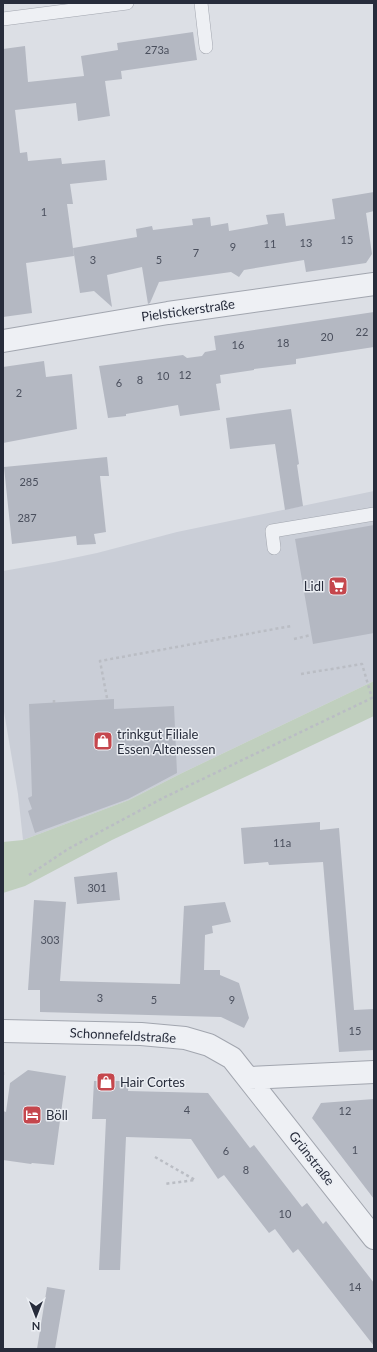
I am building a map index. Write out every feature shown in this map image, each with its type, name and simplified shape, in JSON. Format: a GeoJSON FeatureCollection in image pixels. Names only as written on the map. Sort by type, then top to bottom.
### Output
{"type":"FeatureCollection","features":[{"type":"Feature","properties":{"kind":"street","name":"Pielstickerstraße"},"geometry":{"type":"LineString","coordinates":[[3,341],[168,312],[374,284]]}},
{"type":"Feature","properties":{"kind":"street","name":"Schonnefeldstraße"},"geometry":{"type":"LineString","coordinates":[[3,1031],[141,1034],[185,1038],[209,1045],[232,1058],[249,1078]]}},
{"type":"Feature","properties":{"kind":"street"},"geometry":{"type":"LineString","coordinates":[[249,1078],[374,1072]]}},
{"type":"Feature","properties":{"kind":"street","name":"Grünstraße"},"geometry":{"type":"LineString","coordinates":[[249,1078],[374,1238]]}},
{"type":"Feature","properties":{"kind":"lane"},"geometry":{"type":"LineString","coordinates":[[3,20],[127,3]]}},
{"type":"Feature","properties":{"kind":"lane"},"geometry":{"type":"LineString","coordinates":[[201,3],[206,47]]}},
{"type":"Feature","properties":{"kind":"lane"},"geometry":{"type":"LineString","coordinates":[[274,548],[272,531],[374,514]]}},
{"type":"Feature","properties":{"kind":"path"},"geometry":{"type":"LineString","coordinates":[[107,698],[100,661],[292,626]]}},
{"type":"Feature","properties":{"kind":"path"},"geometry":{"type":"LineString","coordinates":[[294,639],[311,635]]}},
{"type":"Feature","properties":{"kind":"path"},"geometry":{"type":"LineString","coordinates":[[29,875],[68,849],[163,798],[373,697],[362,664],[301,674]]}},
{"type":"Feature","properties":{"kind":"path"},"geometry":{"type":"LineString","coordinates":[[3,1072],[3,1078]]}},
{"type":"Feature","properties":{"kind":"path"},"geometry":{"type":"LineString","coordinates":[[155,1157],[195,1180],[164,1184]]}},
{"type":"Feature","properties":{"kind":"shaded area"},"geometry":{"type":"Polygon","coordinates":[[[374,491],[374,681],[129,800],[23,840],[18,794],[3,706],[3,571],[97,553],[177,532],[374,491]]]}},
{"type":"Feature","properties":{"kind":"green space"},"geometry":{"type":"Polygon","coordinates":[[[374,681],[374,716],[112,840],[25,886],[3,893],[3,842],[23,840],[129,800],[374,681]]]}},
{"type":"Feature","properties":{"kind":"building"},"geometry":{"type":"Polygon","coordinates":[[[193,32],[197,60],[121,71],[122,79],[105,81],[110,116],[78,121],[76,103],[15,110],[20,153],[27,152],[28,161],[61,158],[62,164],[105,160],[107,180],[70,184],[73,204],[67,204],[74,256],[26,263],[32,313],[3,317],[3,49],[25,46],[28,82],[84,76],[81,56],[118,50],[117,43],[193,32]]]}},
{"type":"Feature","properties":{"kind":"building"},"geometry":{"type":"Polygon","coordinates":[[[374,192],[374,211],[366,213],[372,254],[366,263],[306,272],[304,260],[244,270],[239,277],[231,272],[159,282],[150,303],[148,304],[142,267],[107,275],[112,307],[94,291],[80,293],[73,248],[137,237],[136,229],[152,226],[153,230],[193,225],[192,219],[210,217],[211,226],[228,223],[229,231],[268,224],[266,215],[284,213],[286,226],[335,219],[332,199],[374,192]]]}},
{"type":"Feature","properties":{"kind":"building"},"geometry":{"type":"Polygon","coordinates":[[[374,312],[374,347],[296,359],[296,364],[220,375],[221,383],[216,384],[220,410],[180,416],[178,405],[126,414],[126,416],[108,418],[99,366],[183,355],[187,358],[202,356],[205,352],[216,350],[214,336],[374,312]]]}},
{"type":"Feature","properties":{"kind":"building"},"geometry":{"type":"Polygon","coordinates":[[[44,361],[46,377],[72,374],[77,429],[3,443],[3,367],[44,361]]]}},
{"type":"Feature","properties":{"kind":"building"},"geometry":{"type":"Polygon","coordinates":[[[291,409],[303,506],[285,510],[275,444],[230,449],[226,418],[291,409]]]}},
{"type":"Feature","properties":{"kind":"building"},"geometry":{"type":"Polygon","coordinates":[[[107,457],[109,476],[100,476],[106,532],[94,534],[96,544],[77,545],[76,536],[12,544],[4,467],[107,457]]]}},
{"type":"Feature","properties":{"kind":"building","name":"Lidl"},"geometry":{"type":"Polygon","coordinates":[[[374,525],[374,633],[313,644],[295,539],[374,525]]]}},
{"type":"Feature","properties":{"kind":"building","name":"trinkgut Filiale Essen Altenessen"},"geometry":{"type":"Polygon","coordinates":[[[114,699],[114,709],[174,706],[177,773],[128,799],[35,833],[28,811],[32,809],[28,798],[32,796],[29,704],[114,699]]]}},
{"type":"Feature","properties":{"kind":"building"},"geometry":{"type":"Polygon","coordinates":[[[320,822],[320,830],[339,828],[354,1010],[374,1009],[374,1050],[339,1052],[323,862],[269,865],[268,862],[244,864],[241,828],[320,822]]]}},
{"type":"Feature","properties":{"kind":"building"},"geometry":{"type":"Polygon","coordinates":[[[117,872],[120,900],[77,904],[74,877],[117,872]]]}},
{"type":"Feature","properties":{"kind":"building"},"geometry":{"type":"Polygon","coordinates":[[[34,900],[66,902],[60,981],[180,984],[184,906],[225,902],[231,922],[212,926],[213,933],[205,935],[204,970],[220,970],[220,975],[239,983],[249,1018],[244,1028],[221,1017],[40,1012],[40,990],[28,990],[34,900]]]}},
{"type":"Feature","properties":{"kind":"building","name":"Böll"},"geometry":{"type":"Polygon","coordinates":[[[28,1070],[66,1076],[54,1165],[31,1164],[3,1160],[3,1111],[6,1112],[10,1083],[28,1070]]]}},
{"type":"Feature","properties":{"kind":"building"},"geometry":{"type":"Polygon","coordinates":[[[94,1081],[129,1081],[128,1091],[208,1093],[250,1148],[254,1145],[302,1207],[307,1203],[323,1224],[326,1221],[374,1283],[374,1346],[298,1249],[293,1253],[275,1229],[269,1233],[224,1175],[218,1179],[191,1139],[126,1137],[120,1270],[99,1270],[106,1119],[92,1119],[94,1081]]]}},
{"type":"Feature","properties":{"kind":"building"},"geometry":{"type":"Polygon","coordinates":[[[374,1099],[374,1199],[312,1118],[321,1103],[374,1099]]]}},
{"type":"Feature","properties":{"kind":"building"},"geometry":{"type":"Polygon","coordinates":[[[47,1287],[65,1290],[55,1349],[37,1349],[47,1287]]]}},
{"type":"Feature","properties":{"kind":"place","name":"Lidl"},"geometry":{"type":"Point","coordinates":[338,586]}},
{"type":"Feature","properties":{"kind":"place","name":"trinkgut Filiale Essen Altenessen"},"geometry":{"type":"Point","coordinates":[103,741]}},
{"type":"Feature","properties":{"kind":"place","name":"Hair Cortes"},"geometry":{"type":"Point","coordinates":[106,1082]}},
{"type":"Feature","properties":{"kind":"place","name":"Böll"},"geometry":{"type":"Point","coordinates":[32,1115]}}]}
